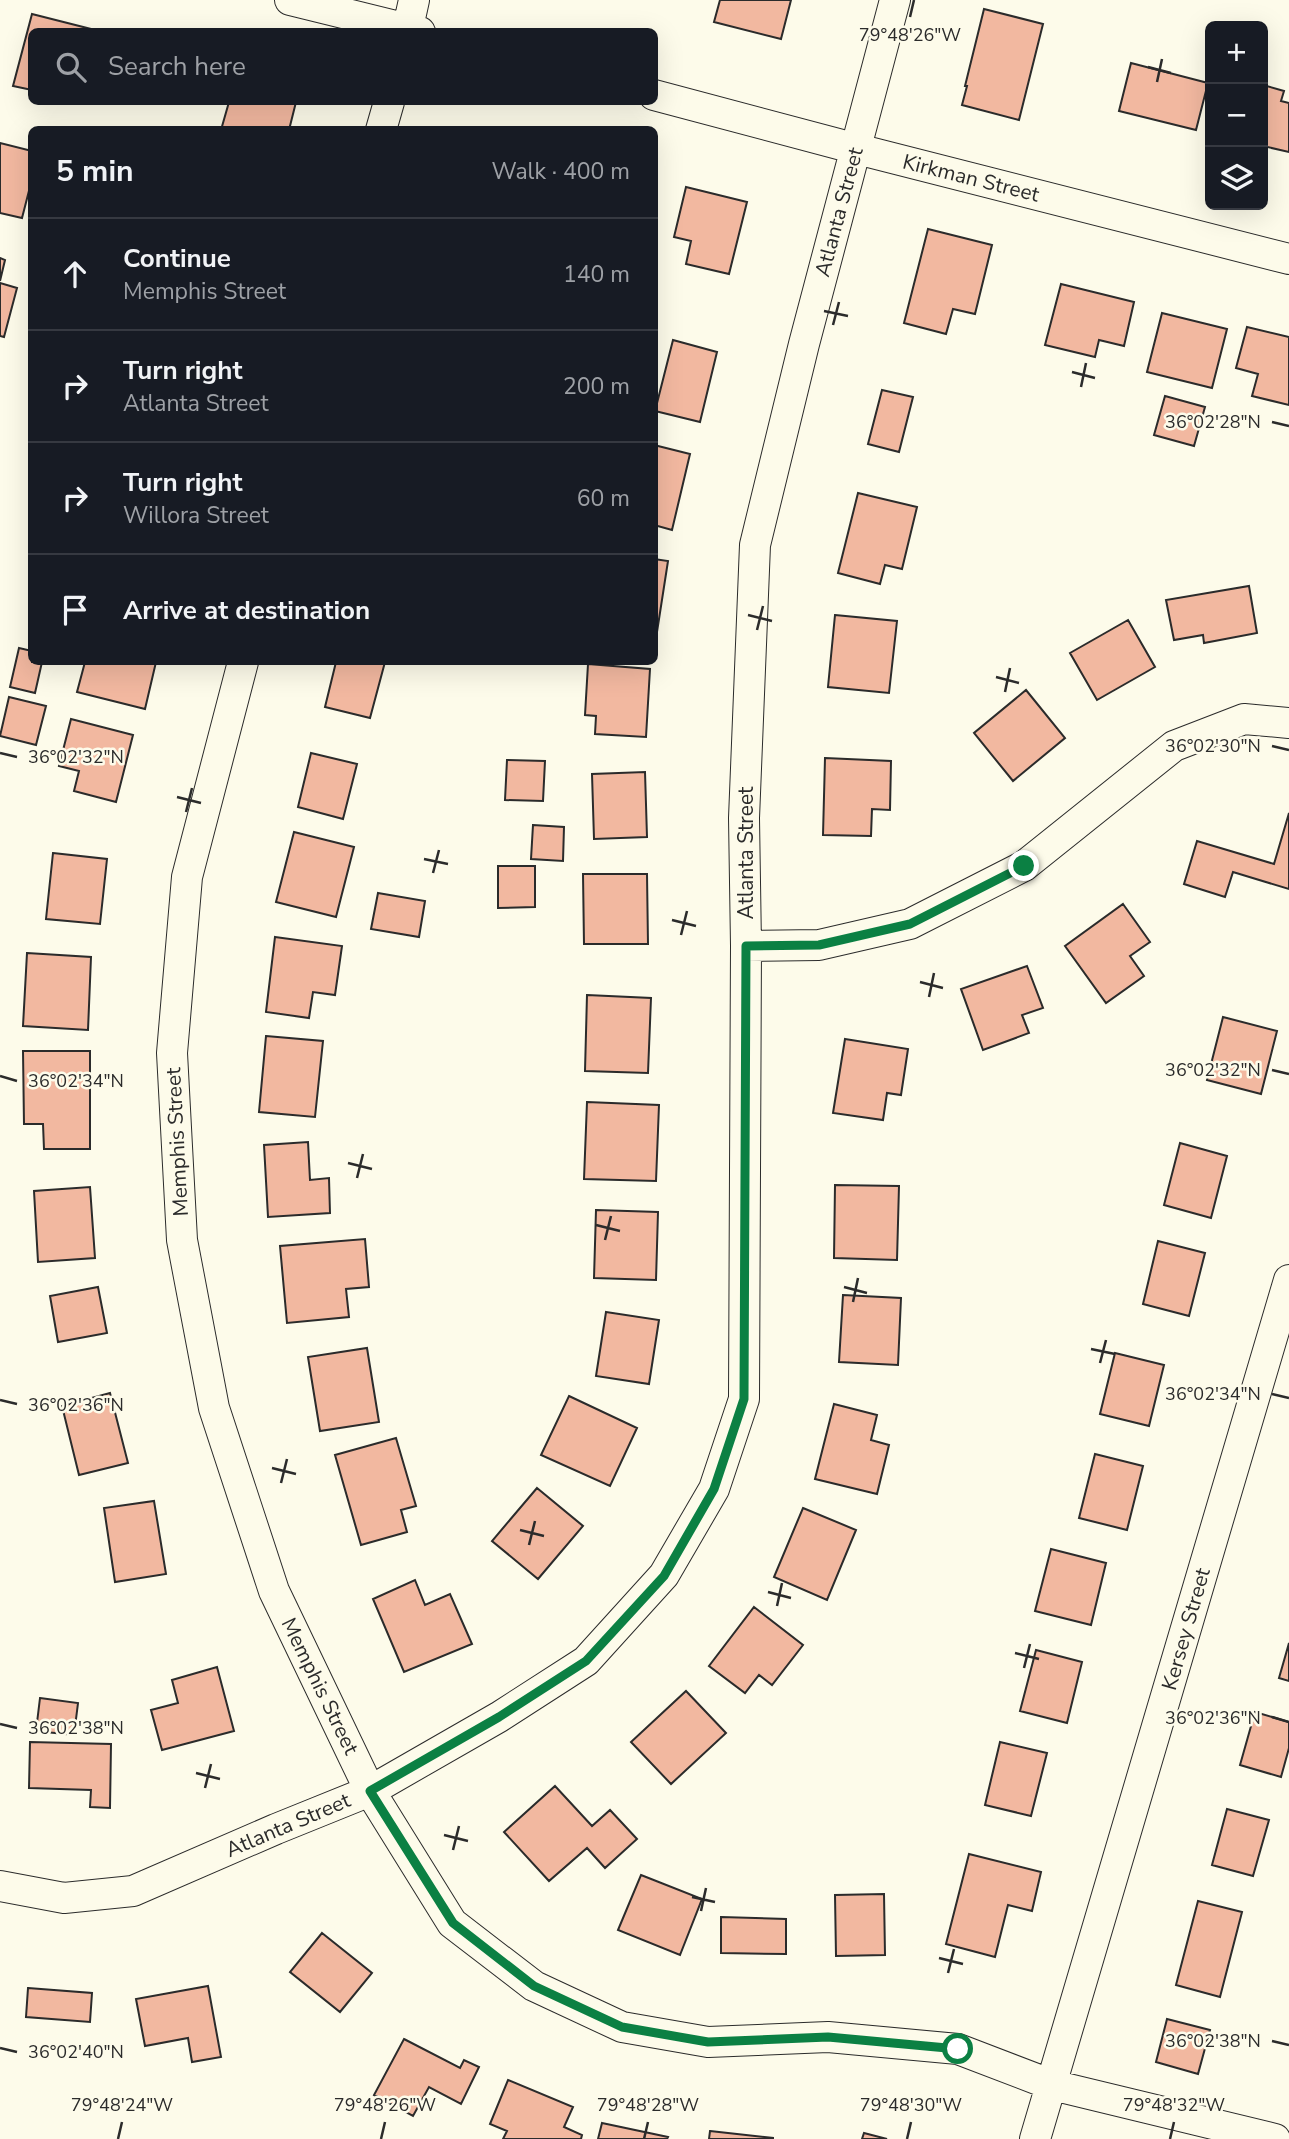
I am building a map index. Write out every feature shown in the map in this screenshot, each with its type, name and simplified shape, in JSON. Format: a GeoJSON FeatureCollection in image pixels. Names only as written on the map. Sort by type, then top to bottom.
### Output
{"type":"FeatureCollection","features":[{"type":"Feature","properties":{"kind":"street"},"geometry":{"type":"LineString","coordinates":[[290,0],[412,23]]}},
{"type":"Feature","properties":{"kind":"street","name":"Atlanta Street"},"geometry":{"type":"LineString","coordinates":[[0,1886],[64,1898],[133,1891],[370,1791],[499,1717],[586,1661],[664,1576],[714,1489],[744,1399],[744,818],[755,545],[804,344],[895,0]]}},
{"type":"Feature","properties":{"kind":"street","name":"Kirkman Street"},"geometry":{"type":"LineString","coordinates":[[658,96],[1289,258]]}},
{"type":"Feature","properties":{"kind":"street"},"geometry":{"type":"LineString","coordinates":[[382,126],[387,105]]}},
{"type":"Feature","properties":{"kind":"street","name":"Memphis Street"},"geometry":{"type":"LineString","coordinates":[[242,665],[187,877],[172,1053],[183,1240],[214,1408],[274,1591],[370,1791],[453,1923],[534,1986],[622,2027],[708,2042],[828,2037],[958,2049],[1052,2085],[1275,2139]]}},
{"type":"Feature","properties":{"kind":"street"},"geometry":{"type":"LineString","coordinates":[[746,946],[819,945],[910,924],[1024,866],[1174,746],[1244,719],[1289,723]]}},
{"type":"Feature","properties":{"kind":"street","name":"Kersey Street"},"geometry":{"type":"LineString","coordinates":[[1035,2139],[1289,1280]]}},
{"type":"Feature","properties":{"kind":"building"},"geometry":{"type":"Polygon","coordinates":[[[720,0],[791,0],[781,39],[714,22],[720,0]]]}},
{"type":"Feature","properties":{"kind":"building"},"geometry":{"type":"Polygon","coordinates":[[[984,9],[1043,24],[1019,120],[962,105],[984,9]]]}},
{"type":"Feature","properties":{"kind":"building"},"geometry":{"type":"Polygon","coordinates":[[[32,14],[87,28],[28,28],[32,14]]]}},
{"type":"Feature","properties":{"kind":"building"},"geometry":{"type":"Polygon","coordinates":[[[28,29],[28,89],[13,86],[28,29]]]}},
{"type":"Feature","properties":{"kind":"building"},"geometry":{"type":"Polygon","coordinates":[[[1131,63],[1205,82],[1205,95],[1196,130],[1119,111],[1131,63]]]}},
{"type":"Feature","properties":{"kind":"building"},"geometry":{"type":"Polygon","coordinates":[[[1268,86],[1284,91],[1281,101],[1289,103],[1289,152],[1268,147],[1268,86]]]}},
{"type":"Feature","properties":{"kind":"building"},"geometry":{"type":"Polygon","coordinates":[[[228,105],[295,105],[290,126],[222,126],[228,105]]]}},
{"type":"Feature","properties":{"kind":"building"},"geometry":{"type":"Polygon","coordinates":[[[0,143],[28,150],[28,195],[22,218],[0,213],[0,143]]]}},
{"type":"Feature","properties":{"kind":"building"},"geometry":{"type":"Polygon","coordinates":[[[686,187],[747,202],[729,274],[686,264],[691,241],[674,237],[686,187]]]}},
{"type":"Feature","properties":{"kind":"building"},"geometry":{"type":"Polygon","coordinates":[[[928,229],[992,245],[975,314],[953,309],[946,334],[904,323],[928,229]]]}},
{"type":"Feature","properties":{"kind":"building"},"geometry":{"type":"Polygon","coordinates":[[[0,258],[5,260],[0,281],[0,258]]]}},
{"type":"Feature","properties":{"kind":"building"},"geometry":{"type":"Polygon","coordinates":[[[0,283],[17,288],[4,337],[0,336],[0,283]]]}},
{"type":"Feature","properties":{"kind":"building"},"geometry":{"type":"Polygon","coordinates":[[[1061,284],[1134,302],[1124,346],[1099,340],[1095,357],[1045,345],[1061,284]]]}},
{"type":"Feature","properties":{"kind":"building"},"geometry":{"type":"Polygon","coordinates":[[[1162,313],[1227,329],[1212,388],[1147,372],[1162,313]]]}},
{"type":"Feature","properties":{"kind":"building"},"geometry":{"type":"Polygon","coordinates":[[[1247,327],[1289,337],[1289,405],[1252,396],[1258,374],[1236,368],[1247,327]]]}},
{"type":"Feature","properties":{"kind":"building"},"geometry":{"type":"Polygon","coordinates":[[[673,340],[717,352],[700,422],[658,412],[658,399],[673,340]]]}},
{"type":"Feature","properties":{"kind":"building"},"geometry":{"type":"Polygon","coordinates":[[[882,390],[913,397],[899,452],[868,444],[882,390]]]}},
{"type":"Feature","properties":{"kind":"building"},"geometry":{"type":"Polygon","coordinates":[[[1165,396],[1205,407],[1194,446],[1154,435],[1165,396]]]}},
{"type":"Feature","properties":{"kind":"building"},"geometry":{"type":"Polygon","coordinates":[[[658,446],[690,454],[672,530],[658,526],[658,446]]]}},
{"type":"Feature","properties":{"kind":"building"},"geometry":{"type":"Polygon","coordinates":[[[858,493],[917,507],[902,569],[885,565],[880,584],[838,573],[858,493]]]}},
{"type":"Feature","properties":{"kind":"building"},"geometry":{"type":"Polygon","coordinates":[[[658,560],[668,561],[658,626],[658,560]]]}},
{"type":"Feature","properties":{"kind":"building"},"geometry":{"type":"Polygon","coordinates":[[[1249,586],[1257,633],[1204,643],[1203,635],[1174,640],[1166,600],[1249,586]]]}},
{"type":"Feature","properties":{"kind":"building"},"geometry":{"type":"Polygon","coordinates":[[[835,615],[897,621],[889,693],[828,687],[835,615]]]}},
{"type":"Feature","properties":{"kind":"building"},"geometry":{"type":"Polygon","coordinates":[[[1128,620],[1155,667],[1097,700],[1070,653],[1128,620]]]}},
{"type":"Feature","properties":{"kind":"building"},"geometry":{"type":"Polygon","coordinates":[[[19,648],[28,650],[28,665],[41,665],[35,693],[10,687],[19,648]]]}},
{"type":"Feature","properties":{"kind":"building"},"geometry":{"type":"Polygon","coordinates":[[[84,665],[155,665],[145,709],[77,692],[84,665]]]}},
{"type":"Feature","properties":{"kind":"building"},"geometry":{"type":"Polygon","coordinates":[[[335,665],[384,665],[370,718],[325,707],[335,665]]]}},
{"type":"Feature","properties":{"kind":"building"},"geometry":{"type":"Polygon","coordinates":[[[588,665],[650,669],[646,737],[595,734],[596,716],[585,715],[588,665]]]}},
{"type":"Feature","properties":{"kind":"building"},"geometry":{"type":"Polygon","coordinates":[[[1026,690],[1065,738],[1013,781],[974,733],[1026,690]]]}},
{"type":"Feature","properties":{"kind":"building"},"geometry":{"type":"Polygon","coordinates":[[[9,697],[46,706],[36,745],[0,736],[9,697]]]}},
{"type":"Feature","properties":{"kind":"building"},"geometry":{"type":"Polygon","coordinates":[[[71,719],[133,735],[116,802],[74,791],[79,771],[59,766],[71,719]]]}},
{"type":"Feature","properties":{"kind":"building"},"geometry":{"type":"Polygon","coordinates":[[[311,753],[357,764],[343,819],[298,807],[311,753]]]}},
{"type":"Feature","properties":{"kind":"building"},"geometry":{"type":"Polygon","coordinates":[[[825,758],[891,761],[890,810],[872,809],[871,836],[823,835],[825,758]]]}},
{"type":"Feature","properties":{"kind":"building"},"geometry":{"type":"Polygon","coordinates":[[[507,760],[545,761],[543,801],[505,800],[507,760]]]}},
{"type":"Feature","properties":{"kind":"building"},"geometry":{"type":"Polygon","coordinates":[[[645,772],[647,837],[594,839],[592,774],[645,772]]]}},
{"type":"Feature","properties":{"kind":"building"},"geometry":{"type":"Polygon","coordinates":[[[1289,813],[1289,889],[1233,872],[1225,897],[1184,884],[1197,841],[1274,864],[1289,813]]]}},
{"type":"Feature","properties":{"kind":"building"},"geometry":{"type":"Polygon","coordinates":[[[533,825],[564,827],[563,861],[531,859],[533,825]]]}},
{"type":"Feature","properties":{"kind":"building"},"geometry":{"type":"Polygon","coordinates":[[[294,832],[354,847],[336,917],[276,902],[294,832]]]}},
{"type":"Feature","properties":{"kind":"building"},"geometry":{"type":"Polygon","coordinates":[[[53,853],[107,859],[100,924],[46,919],[53,853]]]}},
{"type":"Feature","properties":{"kind":"building"},"geometry":{"type":"Polygon","coordinates":[[[498,866],[535,866],[535,907],[498,908],[498,866]]]}},
{"type":"Feature","properties":{"kind":"building"},"geometry":{"type":"Polygon","coordinates":[[[583,874],[647,874],[648,944],[584,944],[583,874]]]}},
{"type":"Feature","properties":{"kind":"building"},"geometry":{"type":"Polygon","coordinates":[[[378,893],[425,901],[419,937],[371,929],[378,893]]]}},
{"type":"Feature","properties":{"kind":"building"},"geometry":{"type":"Polygon","coordinates":[[[1123,904],[1150,942],[1130,956],[1144,976],[1106,1003],[1065,946],[1123,904]]]}},
{"type":"Feature","properties":{"kind":"building"},"geometry":{"type":"Polygon","coordinates":[[[275,937],[342,946],[335,995],[313,992],[309,1018],[266,1012],[275,937]]]}},
{"type":"Feature","properties":{"kind":"building"},"geometry":{"type":"Polygon","coordinates":[[[27,953],[91,957],[88,1030],[23,1026],[27,953]]]}},
{"type":"Feature","properties":{"kind":"building"},"geometry":{"type":"Polygon","coordinates":[[[1027,966],[1043,1008],[1022,1015],[1029,1033],[983,1050],[961,989],[1027,966]]]}},
{"type":"Feature","properties":{"kind":"building"},"geometry":{"type":"Polygon","coordinates":[[[587,995],[651,998],[648,1073],[585,1071],[587,995]]]}},
{"type":"Feature","properties":{"kind":"building"},"geometry":{"type":"Polygon","coordinates":[[[1223,1017],[1277,1031],[1261,1094],[1207,1080],[1223,1017]]]}},
{"type":"Feature","properties":{"kind":"building"},"geometry":{"type":"Polygon","coordinates":[[[266,1036],[323,1041],[315,1117],[259,1112],[266,1036]]]}},
{"type":"Feature","properties":{"kind":"building"},"geometry":{"type":"Polygon","coordinates":[[[845,1039],[908,1049],[901,1095],[887,1093],[883,1120],[833,1113],[845,1039]]]}},
{"type":"Feature","properties":{"kind":"building"},"geometry":{"type":"Polygon","coordinates":[[[23,1051],[90,1051],[90,1149],[44,1149],[43,1124],[24,1124],[23,1051]]]}},
{"type":"Feature","properties":{"kind":"building"},"geometry":{"type":"Polygon","coordinates":[[[587,1102],[659,1105],[656,1181],[584,1179],[587,1102]]]}},
{"type":"Feature","properties":{"kind":"building"},"geometry":{"type":"Polygon","coordinates":[[[308,1142],[310,1180],[329,1178],[330,1213],[268,1217],[264,1145],[308,1142]]]}},
{"type":"Feature","properties":{"kind":"building"},"geometry":{"type":"Polygon","coordinates":[[[1180,1143],[1227,1156],[1211,1218],[1164,1205],[1180,1143]]]}},
{"type":"Feature","properties":{"kind":"building"},"geometry":{"type":"Polygon","coordinates":[[[835,1185],[899,1186],[897,1260],[834,1258],[835,1185]]]}},
{"type":"Feature","properties":{"kind":"building"},"geometry":{"type":"Polygon","coordinates":[[[90,1187],[95,1258],[38,1262],[34,1191],[90,1187]]]}},
{"type":"Feature","properties":{"kind":"building"},"geometry":{"type":"Polygon","coordinates":[[[596,1210],[658,1212],[656,1280],[594,1278],[596,1210]]]}},
{"type":"Feature","properties":{"kind":"building"},"geometry":{"type":"Polygon","coordinates":[[[365,1239],[369,1287],[346,1289],[349,1317],[287,1323],[280,1246],[365,1239]]]}},
{"type":"Feature","properties":{"kind":"building"},"geometry":{"type":"Polygon","coordinates":[[[1158,1241],[1205,1253],[1189,1316],[1143,1304],[1158,1241]]]}},
{"type":"Feature","properties":{"kind":"building"},"geometry":{"type":"Polygon","coordinates":[[[98,1287],[107,1333],[58,1342],[50,1296],[98,1287]]]}},
{"type":"Feature","properties":{"kind":"building"},"geometry":{"type":"Polygon","coordinates":[[[843,1295],[901,1298],[898,1365],[839,1362],[843,1295]]]}},
{"type":"Feature","properties":{"kind":"building"},"geometry":{"type":"Polygon","coordinates":[[[606,1312],[659,1320],[649,1384],[596,1376],[606,1312]]]}},
{"type":"Feature","properties":{"kind":"building"},"geometry":{"type":"Polygon","coordinates":[[[367,1348],[379,1422],[320,1431],[308,1357],[367,1348]]]}},
{"type":"Feature","properties":{"kind":"building"},"geometry":{"type":"Polygon","coordinates":[[[1115,1353],[1164,1365],[1149,1426],[1100,1414],[1115,1353]]]}},
{"type":"Feature","properties":{"kind":"building"},"geometry":{"type":"Polygon","coordinates":[[[110,1393],[128,1463],[79,1475],[62,1406],[110,1393]]]}},
{"type":"Feature","properties":{"kind":"building"},"geometry":{"type":"Polygon","coordinates":[[[569,1396],[637,1428],[610,1486],[541,1455],[569,1396]]]}},
{"type":"Feature","properties":{"kind":"building"},"geometry":{"type":"Polygon","coordinates":[[[834,1404],[877,1415],[871,1440],[889,1445],[877,1494],[815,1479],[834,1404]]]}},
{"type":"Feature","properties":{"kind":"building"},"geometry":{"type":"Polygon","coordinates":[[[396,1438],[416,1506],[401,1510],[407,1532],[361,1545],[335,1455],[396,1438]]]}},
{"type":"Feature","properties":{"kind":"building"},"geometry":{"type":"Polygon","coordinates":[[[1095,1454],[1143,1466],[1127,1530],[1079,1518],[1095,1454]]]}},
{"type":"Feature","properties":{"kind":"building"},"geometry":{"type":"Polygon","coordinates":[[[537,1488],[583,1526],[538,1579],[492,1541],[537,1488]]]}},
{"type":"Feature","properties":{"kind":"building"},"geometry":{"type":"Polygon","coordinates":[[[154,1501],[166,1574],[115,1582],[104,1508],[154,1501]]]}},
{"type":"Feature","properties":{"kind":"building"},"geometry":{"type":"Polygon","coordinates":[[[803,1508],[856,1530],[827,1600],[774,1577],[803,1508]]]}},
{"type":"Feature","properties":{"kind":"building"},"geometry":{"type":"Polygon","coordinates":[[[1051,1549],[1106,1563],[1091,1625],[1035,1611],[1051,1549]]]}},
{"type":"Feature","properties":{"kind":"building"},"geometry":{"type":"Polygon","coordinates":[[[415,1580],[425,1605],[450,1594],[472,1644],[404,1672],[373,1599],[415,1580]]]}},
{"type":"Feature","properties":{"kind":"building"},"geometry":{"type":"Polygon","coordinates":[[[754,1607],[803,1645],[772,1685],[759,1675],[745,1693],[709,1666],[754,1607]]]}},
{"type":"Feature","properties":{"kind":"building"},"geometry":{"type":"Polygon","coordinates":[[[1289,1643],[1289,1681],[1279,1678],[1289,1643]]]}},
{"type":"Feature","properties":{"kind":"building"},"geometry":{"type":"Polygon","coordinates":[[[1036,1650],[1082,1662],[1067,1723],[1020,1711],[1036,1650]]]}},
{"type":"Feature","properties":{"kind":"building"},"geometry":{"type":"Polygon","coordinates":[[[217,1667],[234,1731],[162,1750],[151,1710],[178,1703],[172,1680],[217,1667]]]}},
{"type":"Feature","properties":{"kind":"building"},"geometry":{"type":"Polygon","coordinates":[[[686,1691],[726,1733],[671,1784],[631,1742],[686,1691]]]}},
{"type":"Feature","properties":{"kind":"building"},"geometry":{"type":"Polygon","coordinates":[[[40,1698],[78,1703],[74,1735],[36,1731],[40,1698]]]}},
{"type":"Feature","properties":{"kind":"building"},"geometry":{"type":"Polygon","coordinates":[[[1255,1712],[1289,1722],[1289,1748],[1281,1777],[1240,1765],[1255,1712]]]}},
{"type":"Feature","properties":{"kind":"building"},"geometry":{"type":"Polygon","coordinates":[[[30,1742],[111,1744],[110,1808],[90,1807],[91,1790],[29,1788],[30,1742]]]}},
{"type":"Feature","properties":{"kind":"building"},"geometry":{"type":"Polygon","coordinates":[[[1000,1742],[1047,1753],[1031,1816],[985,1805],[1000,1742]]]}},
{"type":"Feature","properties":{"kind":"building"},"geometry":{"type":"Polygon","coordinates":[[[555,1786],[592,1826],[610,1810],[637,1839],[605,1868],[587,1848],[549,1881],[504,1832],[555,1786]]]}},
{"type":"Feature","properties":{"kind":"building"},"geometry":{"type":"Polygon","coordinates":[[[1227,1809],[1269,1820],[1253,1876],[1212,1865],[1227,1809]]]}},
{"type":"Feature","properties":{"kind":"building"},"geometry":{"type":"Polygon","coordinates":[[[969,1854],[1041,1872],[1032,1911],[1008,1905],[995,1957],[946,1944],[969,1854]]]}},
{"type":"Feature","properties":{"kind":"building"},"geometry":{"type":"Polygon","coordinates":[[[641,1875],[702,1899],[680,1955],[618,1930],[641,1875]]]}},
{"type":"Feature","properties":{"kind":"building"},"geometry":{"type":"Polygon","coordinates":[[[884,1894],[885,1955],[836,1956],[835,1895],[884,1894]]]}},
{"type":"Feature","properties":{"kind":"building"},"geometry":{"type":"Polygon","coordinates":[[[1198,1901],[1242,1912],[1220,1997],[1176,1985],[1198,1901]]]}},
{"type":"Feature","properties":{"kind":"building"},"geometry":{"type":"Polygon","coordinates":[[[721,1917],[786,1919],[786,1954],[721,1953],[721,1917]]]}},
{"type":"Feature","properties":{"kind":"building"},"geometry":{"type":"Polygon","coordinates":[[[322,1933],[372,1973],[340,2012],[290,1972],[322,1933]]]}},
{"type":"Feature","properties":{"kind":"building"},"geometry":{"type":"Polygon","coordinates":[[[208,1986],[221,2057],[192,2062],[188,2038],[145,2046],[136,1999],[208,1986]]]}},
{"type":"Feature","properties":{"kind":"building"},"geometry":{"type":"Polygon","coordinates":[[[28,1988],[92,1993],[90,2022],[26,2017],[28,1988]]]}},
{"type":"Feature","properties":{"kind":"building"},"geometry":{"type":"Polygon","coordinates":[[[1167,2019],[1210,2030],[1198,2074],[1156,2062],[1167,2019]]]}},
{"type":"Feature","properties":{"kind":"building"},"geometry":{"type":"Polygon","coordinates":[[[404,2039],[460,2068],[464,2060],[479,2067],[461,2104],[429,2087],[413,2116],[374,2095],[404,2039]]]}},
{"type":"Feature","properties":{"kind":"building"},"geometry":{"type":"Polygon","coordinates":[[[508,2080],[573,2107],[564,2127],[582,2135],[581,2139],[503,2139],[507,2131],[490,2124],[508,2080]]]}},
{"type":"Feature","properties":{"kind":"building"},"geometry":{"type":"Polygon","coordinates":[[[602,2123],[668,2137],[598,2139],[602,2123]]]}},
{"type":"Feature","properties":{"kind":"building"},"geometry":{"type":"Polygon","coordinates":[[[710,2131],[773,2138],[773,2139],[709,2139],[710,2131]]]}},
{"type":"Feature","properties":{"kind":"building"},"geometry":{"type":"Polygon","coordinates":[[[864,2133],[887,2139],[862,2139],[864,2133]]]}},
{"type":"Feature","properties":{"kind":"route"},"geometry":{"type":"LineString","coordinates":[[958,2049],[828,2037],[708,2042],[622,2027],[534,1986],[453,1923],[370,1791],[499,1717],[586,1661],[664,1576],[714,1489],[744,1399],[746,946],[819,945],[910,924],[1024,866]]}}]}
